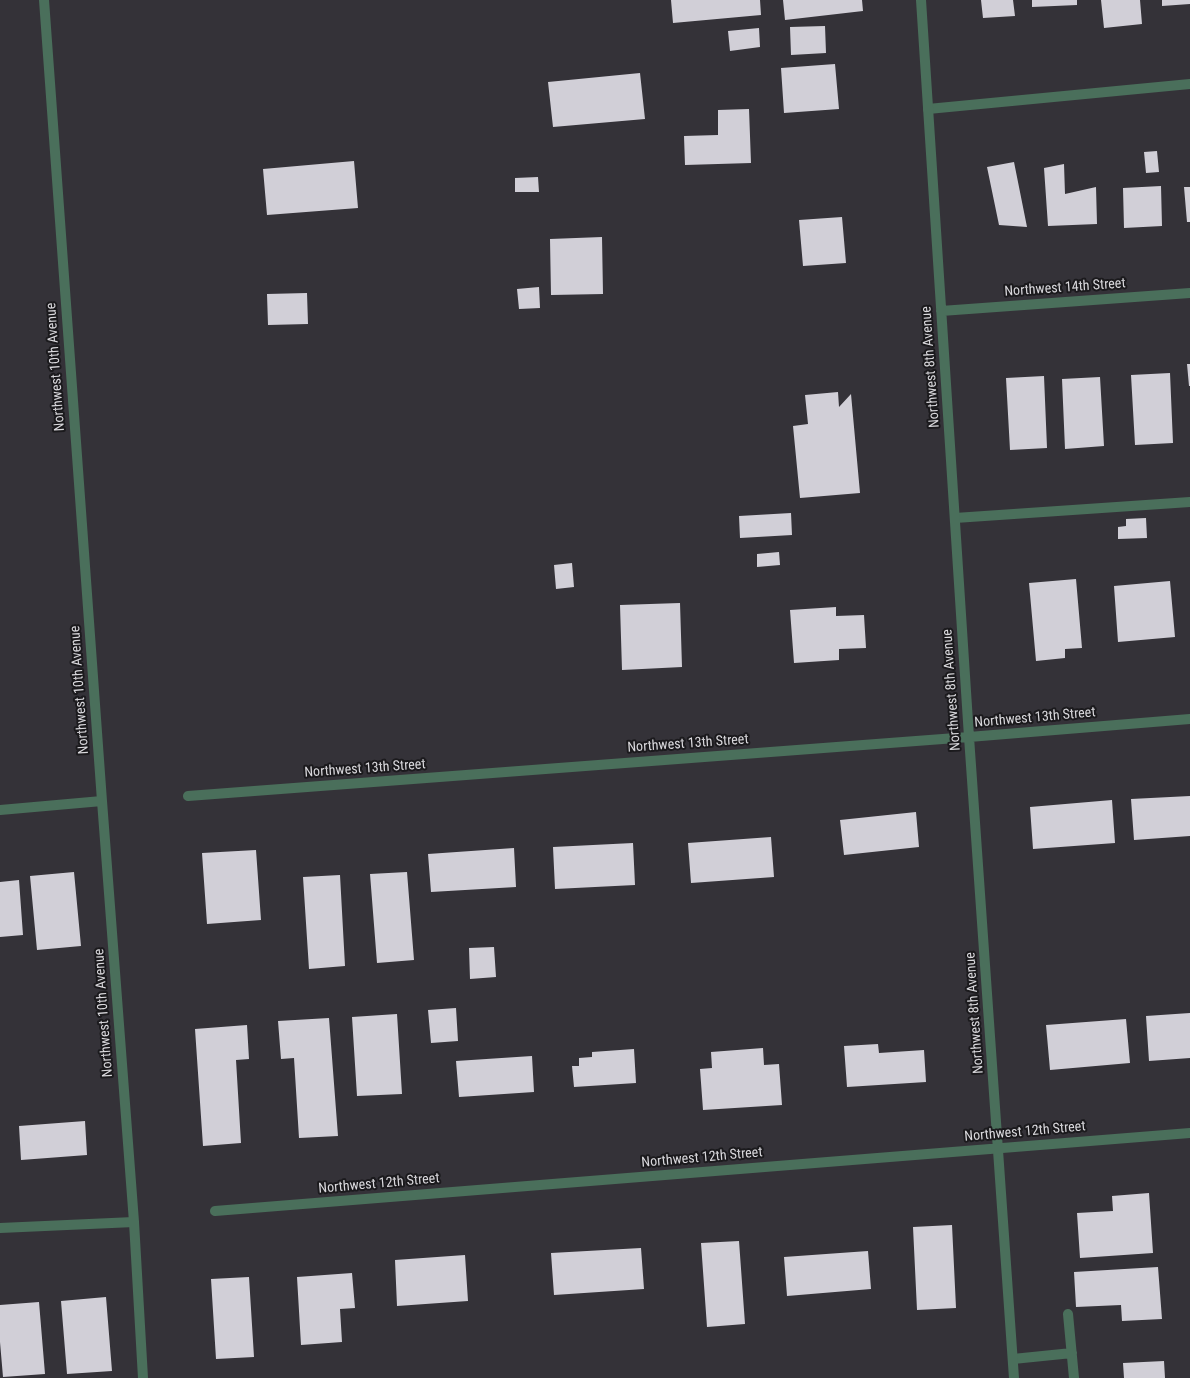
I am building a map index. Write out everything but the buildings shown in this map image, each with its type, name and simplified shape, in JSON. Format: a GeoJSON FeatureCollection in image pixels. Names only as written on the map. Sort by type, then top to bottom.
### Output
{"type":"FeatureCollection","features":[{"type":"Feature","properties":{"kind":"street","name":"Northwest 10th Avenue"},"geometry":{"type":"LineString","coordinates":[[44,0],[134,1222],[143,1378]]}},
{"type":"Feature","properties":{"kind":"street","name":"Northwest 8th Avenue"},"geometry":{"type":"LineString","coordinates":[[921,0],[969,737],[1014,1378]]}},
{"type":"Feature","properties":{"kind":"street"},"geometry":{"type":"LineString","coordinates":[[928,109],[1190,84]]}},
{"type":"Feature","properties":{"kind":"street","name":"Northwest 14th Street"},"geometry":{"type":"LineString","coordinates":[[941,310],[1190,293]]}},
{"type":"Feature","properties":{"kind":"street"},"geometry":{"type":"LineString","coordinates":[[955,518],[1190,502]]}},
{"type":"Feature","properties":{"kind":"street","name":"Northwest 13th Street"},"geometry":{"type":"LineString","coordinates":[[188,796],[1190,719]]}},
{"type":"Feature","properties":{"kind":"street"},"geometry":{"type":"LineString","coordinates":[[0,810],[102,802]]}},
{"type":"Feature","properties":{"kind":"street","name":"Northwest 12th Street"},"geometry":{"type":"LineString","coordinates":[[215,1211],[1190,1134]]}},
{"type":"Feature","properties":{"kind":"street"},"geometry":{"type":"LineString","coordinates":[[0,1228],[134,1222]]}},
{"type":"Feature","properties":{"kind":"street"},"geometry":{"type":"LineString","coordinates":[[1068,1314],[1074,1378]]}},
{"type":"Feature","properties":{"kind":"street"},"geometry":{"type":"LineString","coordinates":[[1013,1359],[1072,1353]]}}]}
